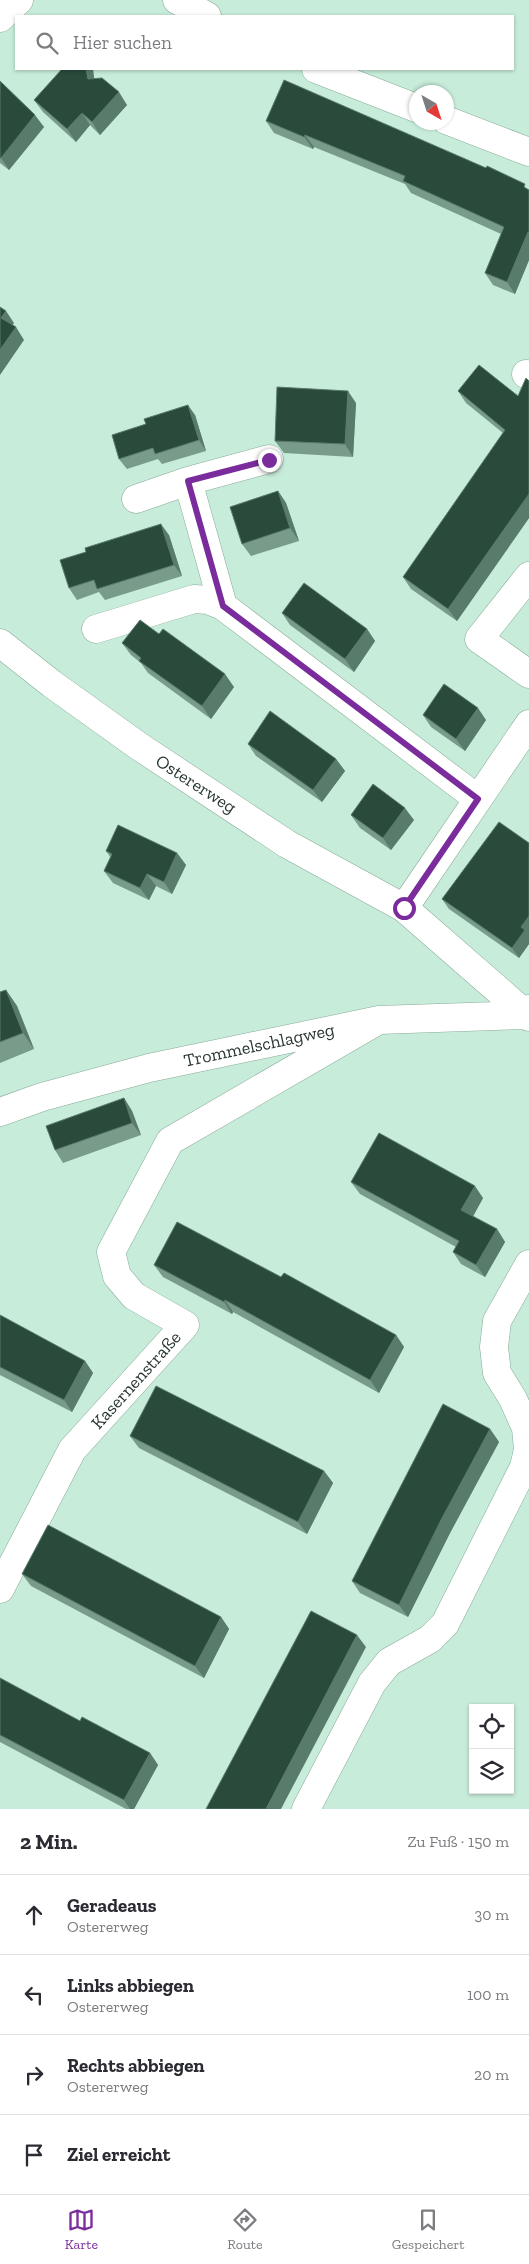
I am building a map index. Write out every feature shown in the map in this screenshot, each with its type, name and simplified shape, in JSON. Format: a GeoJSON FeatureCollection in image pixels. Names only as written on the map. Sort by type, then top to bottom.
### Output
{"type":"FeatureCollection","features":[{"type":"Feature","properties":{"kind":"street"},"geometry":{"type":"LineString","coordinates":[[0,18],[19,0]]}},
{"type":"Feature","properties":{"kind":"street"},"geometry":{"type":"LineString","coordinates":[[177,0],[206,15]]}},
{"type":"Feature","properties":{"kind":"street"},"geometry":{"type":"LineString","coordinates":[[319,70],[409,105]]}},
{"type":"Feature","properties":{"kind":"street"},"geometry":{"type":"LineString","coordinates":[[454,123],[529,152]]}},
{"type":"Feature","properties":{"kind":"street"},"geometry":{"type":"LineString","coordinates":[[136,499],[188,481],[269,460]]}},
{"type":"Feature","properties":{"kind":"street"},"geometry":{"type":"LineString","coordinates":[[188,481],[223,606]]}},
{"type":"Feature","properties":{"kind":"street"},"geometry":{"type":"LineString","coordinates":[[529,576],[479,639],[529,674]]}},
{"type":"Feature","properties":{"kind":"street"},"geometry":{"type":"LineString","coordinates":[[96,628],[194,599],[208,600],[223,606],[478,799]]}},
{"type":"Feature","properties":{"kind":"street","name":"Ostererweg"},"geometry":{"type":"LineString","coordinates":[[0,643],[52,684],[140,747],[287,844],[404,908],[528,1014]]}},
{"type":"Feature","properties":{"kind":"street"},"geometry":{"type":"LineString","coordinates":[[404,908],[529,724]]}},
{"type":"Feature","properties":{"kind":"street","name":"Trommelschlagweg"},"geometry":{"type":"LineString","coordinates":[[0,1112],[42,1097],[149,1068],[380,1020],[528,1014]]}},
{"type":"Feature","properties":{"kind":"street","name":"Kasernenstraße"},"geometry":{"type":"LineString","coordinates":[[0,1589],[72,1450],[186,1325],[134,1296],[116,1276],[112,1252],[170,1141],[380,1020]]}},
{"type":"Feature","properties":{"kind":"street"},"geometry":{"type":"LineString","coordinates":[[306,1809],[372,1683],[389,1662],[430,1639],[445,1624],[524,1467],[528,1450],[526,1428],[513,1399],[497,1373],[494,1347],[497,1321],[529,1264]]}},
{"type":"Feature","properties":{"kind":"building"},"geometry":{"type":"Polygon","coordinates":[[[61,70],[86,70],[88,79],[102,78],[119,92],[92,122],[82,113],[67,129],[34,100],[61,70]]]}},
{"type":"Feature","properties":{"kind":"building"},"geometry":{"type":"Polygon","coordinates":[[[284,80],[525,184],[524,187],[529,190],[529,232],[507,282],[485,273],[504,227],[403,181],[405,176],[266,121],[284,80]]]}},
{"type":"Feature","properties":{"kind":"building"},"geometry":{"type":"Polygon","coordinates":[[[0,81],[35,115],[1,158],[0,158],[0,81]]]}},
{"type":"Feature","properties":{"kind":"building"},"geometry":{"type":"Polygon","coordinates":[[[0,307],[6,311],[1,318],[16,327],[0,350],[0,307]]]}},
{"type":"Feature","properties":{"kind":"building"},"geometry":{"type":"Polygon","coordinates":[[[479,365],[518,396],[526,378],[529,381],[529,494],[448,609],[403,577],[505,430],[458,391],[479,365]]]}},
{"type":"Feature","properties":{"kind":"building"},"geometry":{"type":"Polygon","coordinates":[[[277,387],[348,391],[345,444],[275,441],[277,387]]]}},
{"type":"Feature","properties":{"kind":"building"},"geometry":{"type":"Polygon","coordinates":[[[188,405],[199,440],[155,454],[153,448],[119,459],[112,435],[146,424],[144,419],[188,405]]]}},
{"type":"Feature","properties":{"kind":"building"},"geometry":{"type":"Polygon","coordinates":[[[278,491],[290,528],[242,544],[230,507],[278,491]]]}},
{"type":"Feature","properties":{"kind":"building"},"geometry":{"type":"Polygon","coordinates":[[[161,524],[174,565],[97,589],[94,580],[69,588],[60,560],[86,552],[85,548],[161,524]]]}},
{"type":"Feature","properties":{"kind":"building"},"geometry":{"type":"Polygon","coordinates":[[[304,583],[367,629],[345,659],[282,613],[304,583]]]}},
{"type":"Feature","properties":{"kind":"building"},"geometry":{"type":"Polygon","coordinates":[[[140,620],[159,634],[163,629],[225,674],[202,706],[139,661],[141,658],[122,643],[140,620]]]}},
{"type":"Feature","properties":{"kind":"building"},"geometry":{"type":"Polygon","coordinates":[[[444,684],[478,708],[456,739],[423,715],[444,684]]]}},
{"type":"Feature","properties":{"kind":"building"},"geometry":{"type":"Polygon","coordinates":[[[270,711],[336,759],[313,790],[248,744],[270,711]]]}},
{"type":"Feature","properties":{"kind":"building"},"geometry":{"type":"Polygon","coordinates":[[[373,784],[405,808],[383,838],[351,815],[373,784]]]}},
{"type":"Feature","properties":{"kind":"building"},"geometry":{"type":"Polygon","coordinates":[[[499,822],[529,843],[529,916],[521,927],[525,930],[512,948],[442,899],[499,822]]]}},
{"type":"Feature","properties":{"kind":"building"},"geometry":{"type":"Polygon","coordinates":[[[118,825],[177,853],[164,882],[147,874],[140,888],[104,871],[112,854],[106,851],[118,825]]]}},
{"type":"Feature","properties":{"kind":"building"},"geometry":{"type":"Polygon","coordinates":[[[6,990],[23,1033],[0,1042],[0,992],[6,990]]]}},
{"type":"Feature","properties":{"kind":"building"},"geometry":{"type":"Polygon","coordinates":[[[124,1098],[132,1123],[55,1150],[46,1126],[124,1098]]]}},
{"type":"Feature","properties":{"kind":"building"},"geometry":{"type":"Polygon","coordinates":[[[379,1133],[475,1186],[461,1210],[497,1229],[476,1265],[453,1252],[459,1241],[351,1182],[379,1133]]]}},
{"type":"Feature","properties":{"kind":"building"},"geometry":{"type":"Polygon","coordinates":[[[177,1222],[281,1277],[284,1273],[396,1335],[370,1380],[225,1300],[224,1302],[154,1265],[177,1222]]]}},
{"type":"Feature","properties":{"kind":"building"},"geometry":{"type":"Polygon","coordinates":[[[0,1315],[85,1361],[64,1400],[0,1367],[0,1315]]]}},
{"type":"Feature","properties":{"kind":"building"},"geometry":{"type":"Polygon","coordinates":[[[156,1386],[324,1471],[298,1522],[130,1436],[156,1386]]]}},
{"type":"Feature","properties":{"kind":"building"},"geometry":{"type":"Polygon","coordinates":[[[443,1404],[490,1429],[441,1520],[399,1605],[352,1581],[443,1404]]]}},
{"type":"Feature","properties":{"kind":"building"},"geometry":{"type":"Polygon","coordinates":[[[48,1525],[221,1617],[195,1666],[22,1574],[48,1525]]]}},
{"type":"Feature","properties":{"kind":"building"},"geometry":{"type":"Polygon","coordinates":[[[311,1611],[357,1635],[266,1809],[206,1809],[311,1611]]]}},
{"type":"Feature","properties":{"kind":"building"},"geometry":{"type":"Polygon","coordinates":[[[0,1678],[80,1721],[82,1717],[150,1753],[124,1800],[0,1735],[0,1678]]]}},
{"type":"Feature","properties":{"kind":"route"},"geometry":{"type":"LineString","coordinates":[[269,460],[188,481],[223,606],[478,799],[404,908]]}}]}
